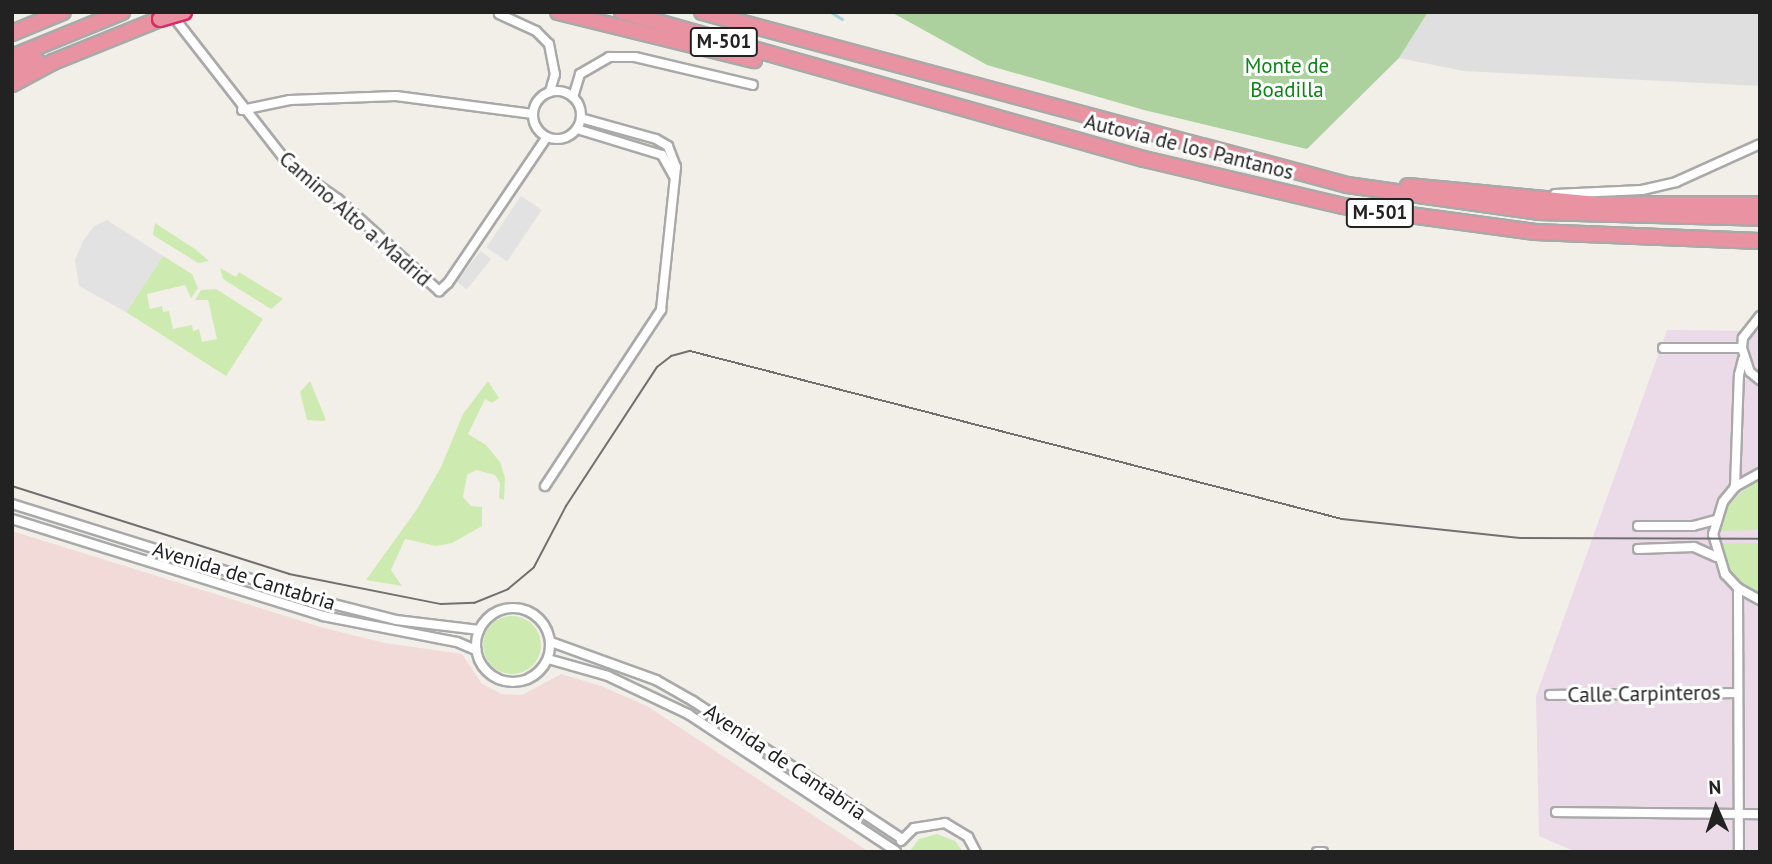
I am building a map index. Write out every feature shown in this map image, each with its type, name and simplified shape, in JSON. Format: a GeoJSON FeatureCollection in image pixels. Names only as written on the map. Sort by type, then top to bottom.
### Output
{"type":"FeatureCollection","features":[{"type":"Feature","properties":{"kind":"highway"},"geometry":{"type":"LineString","coordinates":[[12,33],[63,12]]}},
{"type":"Feature","properties":{"kind":"highway"},"geometry":{"type":"LineString","coordinates":[[12,57],[122,12]]}},
{"type":"Feature","properties":{"kind":"highway"},"geometry":{"type":"LineString","coordinates":[[12,71],[120,29],[184,12]]}},
{"type":"Feature","properties":{"kind":"highway"},"geometry":{"type":"LineString","coordinates":[[558,12],[713,51],[826,72]]}},
{"type":"Feature","properties":{"kind":"highway","name":"Autovía de los Pantanos"},"geometry":{"type":"LineString","coordinates":[[622,12],[826,72],[1144,159],[1343,206],[1535,232],[1760,240]]}},
{"type":"Feature","properties":{"kind":"highway","name":"Autovía de los Pantanos"},"geometry":{"type":"LineString","coordinates":[[702,12],[1331,180],[1443,201],[1538,212],[1760,218]]}},
{"type":"Feature","properties":{"kind":"highway"},"geometry":{"type":"LineString","coordinates":[[12,84],[53,62],[165,15]]}},
{"type":"Feature","properties":{"kind":"highway"},"geometry":{"type":"LineString","coordinates":[[1331,180],[1600,204],[1760,204]]}},
{"type":"Feature","properties":{"kind":"street"},"geometry":{"type":"LineString","coordinates":[[499,14],[536,31],[549,44],[555,74],[550,92]]}},
{"type":"Feature","properties":{"kind":"street","name":"Camino Alto a Madrid"},"geometry":{"type":"LineString","coordinates":[[165,15],[289,165],[338,199],[439,291],[547,137]]}},
{"type":"Feature","properties":{"kind":"street"},"geometry":{"type":"LineString","coordinates":[[573,97],[550,92],[540,98],[533,114],[535,125],[547,137],[561,139],[577,129],[581,118],[573,97],[580,74],[609,57],[635,57],[753,85]]}},
{"type":"Feature","properties":{"kind":"street"},"geometry":{"type":"LineString","coordinates":[[242,110],[290,100],[396,96],[533,114]]}},
{"type":"Feature","properties":{"kind":"street"},"geometry":{"type":"LineString","coordinates":[[545,486],[661,310],[674,178],[674,157],[662,143],[581,118]]}},
{"type":"Feature","properties":{"kind":"street"},"geometry":{"type":"LineString","coordinates":[[577,129],[662,155],[674,178]]}},
{"type":"Feature","properties":{"kind":"street"},"geometry":{"type":"LineString","coordinates":[[1443,190],[1550,195],[1642,190],[1676,182],[1749,147],[1760,146]]}},
{"type":"Feature","properties":{"kind":"street"},"geometry":{"type":"LineString","coordinates":[[1717,558],[1715,520],[1735,487],[1743,338],[1760,316]]}},
{"type":"Feature","properties":{"kind":"street"},"geometry":{"type":"LineString","coordinates":[[1663,348],[1742,348]]}},
{"type":"Feature","properties":{"kind":"street"},"geometry":{"type":"LineString","coordinates":[[1743,359],[1760,380]]}},
{"type":"Feature","properties":{"kind":"street"},"geometry":{"type":"LineString","coordinates":[[1735,487],[1760,473]]}},
{"type":"Feature","properties":{"kind":"street","name":"Avenida de Cantabria"},"geometry":{"type":"LineString","coordinates":[[12,504],[325,602],[396,620],[479,630]]}},
{"type":"Feature","properties":{"kind":"street","name":"Avenida de Cantabria"},"geometry":{"type":"LineString","coordinates":[[12,519],[323,616],[457,642],[476,650]]}},
{"type":"Feature","properties":{"kind":"street"},"geometry":{"type":"LineString","coordinates":[[1638,526],[1693,526],[1715,520]]}},
{"type":"Feature","properties":{"kind":"street"},"geometry":{"type":"LineString","coordinates":[[1638,549],[1694,547],[1717,558],[1738,588],[1760,600]]}},
{"type":"Feature","properties":{"kind":"street"},"geometry":{"type":"LineString","coordinates":[[1738,588],[1739,852]]}},
{"type":"Feature","properties":{"kind":"street"},"geometry":{"type":"LineString","coordinates":[[522,609],[544,624],[551,642],[548,659],[536,675],[521,682],[502,681],[486,671],[476,650],[479,630],[498,611],[522,609]]}},
{"type":"Feature","properties":{"kind":"street","name":"Avenida de Cantabria"},"geometry":{"type":"LineString","coordinates":[[551,642],[656,680],[693,701],[902,839]]}},
{"type":"Feature","properties":{"kind":"street","name":"Avenida de Cantabria"},"geometry":{"type":"LineString","coordinates":[[548,659],[608,676],[688,714],[896,852]]}},
{"type":"Feature","properties":{"kind":"street","name":"Calle Carpinteros"},"geometry":{"type":"LineString","coordinates":[[1550,695],[1738,693]]}},
{"type":"Feature","properties":{"kind":"street"},"geometry":{"type":"LineString","coordinates":[[1556,812],[1760,814]]}},
{"type":"Feature","properties":{"kind":"street"},"geometry":{"type":"LineString","coordinates":[[896,852],[902,839],[914,828],[945,823],[968,837],[976,852]]}},
{"type":"Feature","properties":{"kind":"street"},"geometry":{"type":"LineString","coordinates":[[1317,852],[1323,852]]}},
{"type":"Feature","properties":{"kind":"shaded area"},"geometry":{"type":"Polygon","coordinates":[[[1428,12],[1760,12],[1760,86],[1464,71],[1399,58],[1428,12]]]}},
{"type":"Feature","properties":{"kind":"shaded area"},"geometry":{"type":"Polygon","coordinates":[[[521,196],[542,210],[507,261],[486,247],[521,196]]]}},
{"type":"Feature","properties":{"kind":"shaded area"},"geometry":{"type":"Polygon","coordinates":[[[107,220],[163,256],[126,312],[79,286],[75,260],[83,241],[94,226],[107,220]]]}},
{"type":"Feature","properties":{"kind":"shaded area"},"geometry":{"type":"Polygon","coordinates":[[[481,251],[491,259],[467,289],[456,281],[481,251]]]}},
{"type":"Feature","properties":{"kind":"shaded area"},"geometry":{"type":"Polygon","coordinates":[[[1667,330],[1760,331],[1760,852],[1576,852],[1539,836],[1536,696],[1667,330]]]}},
{"type":"Feature","properties":{"kind":"shaded area"},"geometry":{"type":"Polygon","coordinates":[[[12,531],[324,628],[385,643],[462,654],[482,684],[502,694],[522,695],[561,674],[601,686],[647,706],[869,852],[12,852],[12,531]]]}},
{"type":"Feature","properties":{"kind":"green space","name":"Monte de Boadilla"},"geometry":{"type":"Polygon","coordinates":[[[891,12],[1428,12],[1399,58],[1307,149],[1144,110],[987,65],[891,12]]]}},
{"type":"Feature","properties":{"kind":"green space"},"geometry":{"type":"Polygon","coordinates":[[[155,223],[209,261],[198,263],[153,235],[155,223]]]}},
{"type":"Feature","properties":{"kind":"green space"},"geometry":{"type":"Polygon","coordinates":[[[163,256],[192,274],[198,288],[191,298],[185,285],[147,294],[150,309],[162,306],[163,312],[169,311],[173,329],[192,325],[193,331],[199,329],[202,342],[217,339],[208,300],[195,300],[201,290],[216,289],[263,319],[226,376],[126,312],[163,256]]]}},
{"type":"Feature","properties":{"kind":"green space"},"geometry":{"type":"Polygon","coordinates":[[[220,268],[236,277],[239,272],[283,299],[271,309],[223,279],[220,268]]]}},
{"type":"Feature","properties":{"kind":"green space"},"geometry":{"type":"Polygon","coordinates":[[[310,381],[326,420],[307,420],[300,392],[310,381]]]}},
{"type":"Feature","properties":{"kind":"green space"},"geometry":{"type":"Polygon","coordinates":[[[488,381],[499,398],[492,403],[485,399],[468,434],[486,445],[500,462],[505,478],[504,500],[499,498],[500,483],[495,475],[476,470],[467,475],[463,497],[471,506],[482,507],[482,526],[452,543],[436,546],[405,539],[391,570],[402,586],[366,580],[417,509],[441,467],[463,414],[488,381]]]}},
{"type":"Feature","properties":{"kind":"green space"},"geometry":{"type":"Polygon","coordinates":[[[1760,478],[1760,530],[1717,531],[1727,504],[1760,478]]]}},
{"type":"Feature","properties":{"kind":"green space"},"geometry":{"type":"Polygon","coordinates":[[[1718,543],[1760,543],[1760,595],[1732,577],[1718,543]]]}},
{"type":"Feature","properties":{"kind":"green space"},"geometry":{"type":"Polygon","coordinates":[[[512,616],[523,618],[536,629],[541,645],[539,656],[528,669],[512,674],[501,672],[488,661],[483,645],[485,634],[496,621],[512,616]]]}},
{"type":"Feature","properties":{"kind":"green space"},"geometry":{"type":"Polygon","coordinates":[[[937,834],[955,841],[963,852],[909,852],[919,839],[937,834]]]}},
{"type":"Feature","properties":{"kind":"waterway"},"geometry":{"type":"LineString","coordinates":[[831,12],[842,19]]}},
{"type":"Feature","properties":{"kind":"tram line"},"geometry":{"type":"LineString","coordinates":[[12,486],[289,574],[441,604],[474,603],[508,589],[534,567],[566,506],[657,367],[671,356],[690,351],[1342,519],[1520,538],[1760,539]]}}]}
